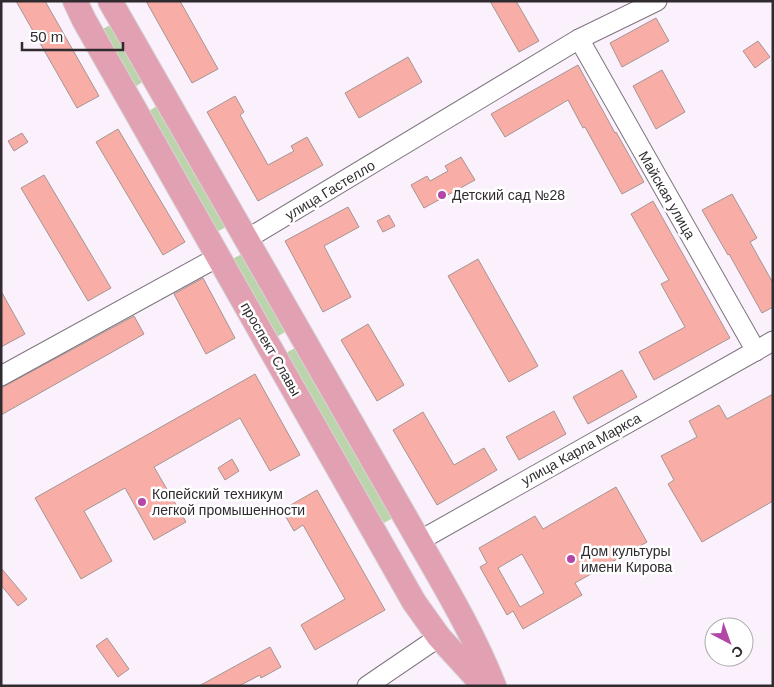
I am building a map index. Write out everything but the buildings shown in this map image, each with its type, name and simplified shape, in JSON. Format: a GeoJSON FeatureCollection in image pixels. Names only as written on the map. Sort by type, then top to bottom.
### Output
{"type":"FeatureCollection","features":[{"type":"Feature","properties":{"kind":"main road","name":"проспект Славы"},"geometry":{"type":"LineString","coordinates":[[76,1],[84,20],[414,602],[439,637],[484,686]]}},
{"type":"Feature","properties":{"kind":"main road"},"geometry":{"type":"LineString","coordinates":[[110,1],[464,621],[484,660],[494,686]]}},
{"type":"Feature","properties":{"kind":"main road","name":"улица Гастелло"},"geometry":{"type":"LineString","coordinates":[[218,257],[247,239]]}},
{"type":"Feature","properties":{"kind":"main road"},"geometry":{"type":"LineString","coordinates":[[273,353],[303,337]]}},
{"type":"Feature","properties":{"kind":"main road","name":"улица Карла Маркса"},"geometry":{"type":"LineString","coordinates":[[389,559],[419,541]]}},
{"type":"Feature","properties":{"kind":"main road"},"geometry":{"type":"LineString","coordinates":[[439,637],[464,621]]}},
{"type":"Feature","properties":{"kind":"street","name":"улица Гастелло"},"geometry":{"type":"LineString","coordinates":[[247,239],[579,39],[657,1]]}},
{"type":"Feature","properties":{"kind":"street","name":"Майская улица"},"geometry":{"type":"LineString","coordinates":[[579,39],[756,351]]}},
{"type":"Feature","properties":{"kind":"street","name":"улица Гастелло"},"geometry":{"type":"LineString","coordinates":[[1,376],[218,257]]}},
{"type":"Feature","properties":{"kind":"street","name":"улица Карла Маркса"},"geometry":{"type":"LineString","coordinates":[[419,541],[773,341]]}},
{"type":"Feature","properties":{"kind":"street"},"geometry":{"type":"LineString","coordinates":[[367,686],[439,637]]}},
{"type":"Feature","properties":{"kind":"green space"},"geometry":{"type":"Polygon","coordinates":[[[112,24],[144,81],[132,89],[99,31],[112,24]]]}},
{"type":"Feature","properties":{"kind":"green space"},"geometry":{"type":"Polygon","coordinates":[[[157,106],[226,227],[213,234],[144,114],[157,106]]]}},
{"type":"Feature","properties":{"kind":"green space"},"geometry":{"type":"Polygon","coordinates":[[[242,254],[287,331],[273,339],[228,261],[242,254]]]}},
{"type":"Feature","properties":{"kind":"green space"},"geometry":{"type":"Polygon","coordinates":[[[295,348],[393,518],[378,526],[280,356],[295,348]]]}},
{"type":"Feature","properties":{"kind":"place","name":"Детский сад №28"},"geometry":{"type":"Point","coordinates":[442,195]}},
{"type":"Feature","properties":{"kind":"place","name":"Копейский техникум легкой промышенности"},"geometry":{"type":"Point","coordinates":[142,502]}},
{"type":"Feature","properties":{"kind":"place","name":"Дом культуры имени Кирова"},"geometry":{"type":"Point","coordinates":[571,559]}}]}
